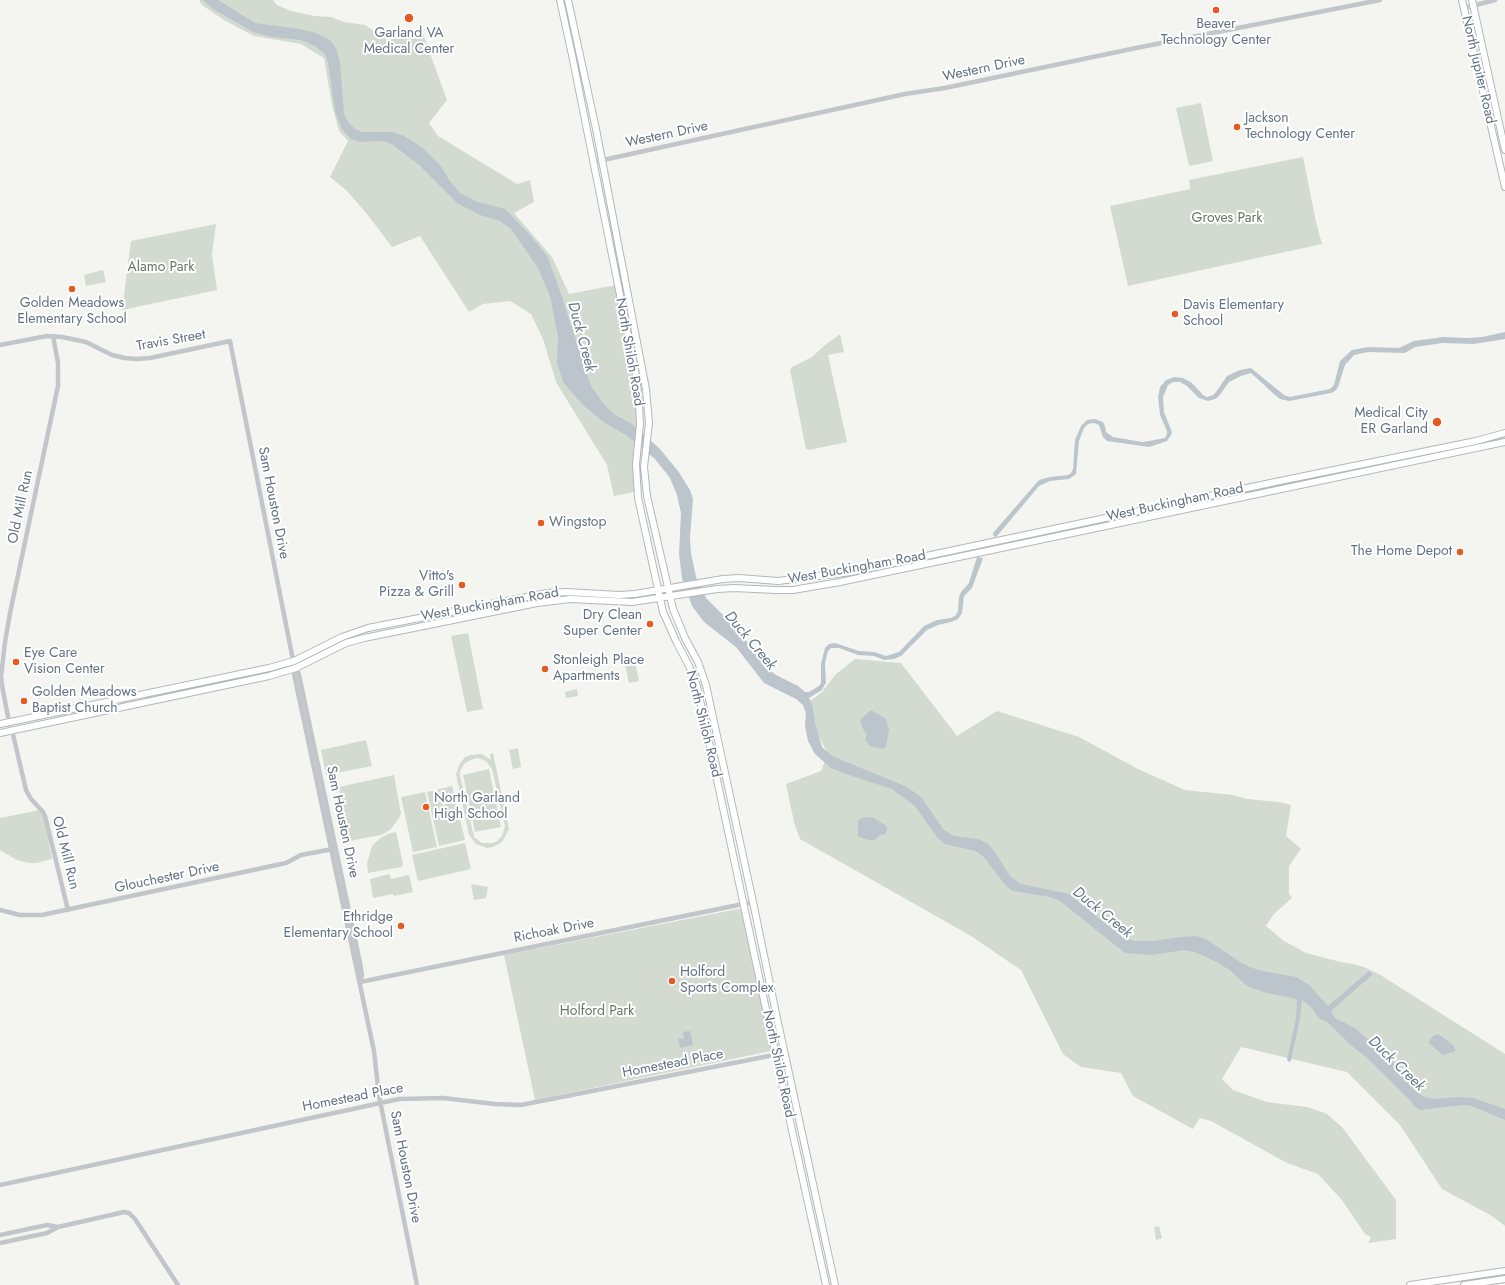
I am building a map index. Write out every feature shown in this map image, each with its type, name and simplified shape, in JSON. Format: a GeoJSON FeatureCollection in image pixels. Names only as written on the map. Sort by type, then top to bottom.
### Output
{"type":"FeatureCollection","features":[{"type":"Feature","properties":{"kind":"main road","name":"North Shiloh Road"},"geometry":{"type":"LineString","coordinates":[[560,0],[636,374],[640,406],[640,424],[636,464],[638,498],[659,598],[666,621],[690,666],[697,686],[775,1054],[826,1285]]}},
{"type":"Feature","properties":{"kind":"main road","name":"North Shiloh Road"},"geometry":{"type":"LineString","coordinates":[[568,0],[626,278],[646,389],[649,423],[644,463],[644,482],[668,589],[676,617],[698,662],[706,684],[784,1053],[836,1285]]}},
{"type":"Feature","properties":{"kind":"main road","name":"North Jupiter Road"},"geometry":{"type":"LineString","coordinates":[[1462,0],[1505,187]]}},
{"type":"Feature","properties":{"kind":"main road","name":"North Jupiter Road"},"geometry":{"type":"LineString","coordinates":[[1473,2],[1505,150]]}},
{"type":"Feature","properties":{"kind":"main road"},"geometry":{"type":"LineString","coordinates":[[600,193],[608,191]]}},
{"type":"Feature","properties":{"kind":"main road"},"geometry":{"type":"LineString","coordinates":[[616,280],[626,278]]}},
{"type":"Feature","properties":{"kind":"main road"},"geometry":{"type":"LineString","coordinates":[[640,424],[649,423]]}},
{"type":"Feature","properties":{"kind":"main road","name":"West Buckingham Road"},"geometry":{"type":"LineString","coordinates":[[0,724],[269,668],[294,661],[336,640],[356,632],[516,599],[556,592],[635,594],[739,578],[778,581],[851,572],[1476,441],[1505,433]]}},
{"type":"Feature","properties":{"kind":"main road","name":"West Buckingham Road"},"geometry":{"type":"LineString","coordinates":[[0,733],[242,682],[296,668],[338,647],[354,641],[554,600],[570,599],[620,602],[734,588],[793,590],[840,582],[1505,442]]}},
{"type":"Feature","properties":{"kind":"main road"},"geometry":{"type":"LineString","coordinates":[[1364,464],[1366,471]]}},
{"type":"Feature","properties":{"kind":"main road"},"geometry":{"type":"LineString","coordinates":[[1323,472],[1325,480]]}},
{"type":"Feature","properties":{"kind":"main road"},"geometry":{"type":"LineString","coordinates":[[1026,535],[1031,541]]}},
{"type":"Feature","properties":{"kind":"main road"},"geometry":{"type":"LineString","coordinates":[[597,601],[598,593]]}},
{"type":"Feature","properties":{"kind":"main road"},"geometry":{"type":"LineString","coordinates":[[516,599],[518,607]]}},
{"type":"Feature","properties":{"kind":"main road"},"geometry":{"type":"LineString","coordinates":[[381,626],[383,634]]}},
{"type":"Feature","properties":{"kind":"main road"},"geometry":{"type":"LineString","coordinates":[[336,640],[338,647]]}},
{"type":"Feature","properties":{"kind":"main road"},"geometry":{"type":"LineString","coordinates":[[758,971],[767,969]]}},
{"type":"Feature","properties":{"kind":"main road"},"geometry":{"type":"LineString","coordinates":[[1410,1285],[1505,1271]]}},
{"type":"Feature","properties":{"kind":"main road"},"geometry":{"type":"LineString","coordinates":[[1465,1277],[1465,1285],[1505,1279]]}},
{"type":"Feature","properties":{"kind":"street","name":"Western Drive"},"geometry":{"type":"LineString","coordinates":[[594,162],[905,94],[945,88],[1136,48],[1380,0]]}},
{"type":"Feature","properties":{"kind":"street"},"geometry":{"type":"LineString","coordinates":[[1464,8],[1473,2],[1495,0]]}},
{"type":"Feature","properties":{"kind":"street","name":"Travis Street"},"geometry":{"type":"LineString","coordinates":[[0,345],[53,336],[69,337],[86,342],[112,355],[136,359],[230,341]]}},
{"type":"Feature","properties":{"kind":"street","name":"Old Mill Run"},"geometry":{"type":"LineString","coordinates":[[53,336],[58,363],[58,386],[5,642],[1,677],[2,691],[26,790],[31,799],[45,816],[68,910]]}},
{"type":"Feature","properties":{"kind":"street","name":"Sam Houston Drive"},"geometry":{"type":"LineString","coordinates":[[230,341],[296,668],[294,674],[314,756],[357,977],[360,982],[374,1051],[380,1102],[417,1285]]}},
{"type":"Feature","properties":{"kind":"street","name":"Glouchester Drive"},"geometry":{"type":"LineString","coordinates":[[0,910],[10,914],[32,916],[42,915],[286,863],[301,854],[333,849]]}},
{"type":"Feature","properties":{"kind":"street","name":"Richoak Drive"},"geometry":{"type":"LineString","coordinates":[[360,982],[753,902]]}},
{"type":"Feature","properties":{"kind":"street","name":"Homestead Place"},"geometry":{"type":"LineString","coordinates":[[0,1185],[380,1102],[405,1098],[443,1098],[495,1104],[520,1105],[784,1053]]}},
{"type":"Feature","properties":{"kind":"street"},"geometry":{"type":"LineString","coordinates":[[0,1235],[46,1225],[58,1227],[124,1212],[129,1213],[178,1285]]}},
{"type":"Feature","properties":{"kind":"street"},"geometry":{"type":"LineString","coordinates":[[0,1243],[47,1233],[58,1227]]}},
{"type":"Feature","properties":{"kind":"green space"},"geometry":{"type":"Polygon","coordinates":[[[199,0],[273,0],[277,5],[291,11],[315,16],[331,17],[344,22],[365,25],[387,40],[423,34],[447,100],[429,123],[438,136],[517,184],[530,180],[534,202],[514,213],[552,257],[569,294],[616,285],[637,396],[638,419],[633,453],[634,492],[614,496],[607,465],[556,382],[543,339],[531,314],[510,301],[483,304],[469,312],[420,236],[392,247],[347,191],[330,177],[348,141],[339,131],[332,105],[324,58],[301,44],[254,36],[224,20],[202,5],[199,0]]]}},
{"type":"Feature","properties":{"kind":"green space"},"geometry":{"type":"Polygon","coordinates":[[[1201,103],[1213,161],[1189,166],[1176,108],[1201,103]]]}},
{"type":"Feature","properties":{"kind":"green space","name":"Groves Park"},"geometry":{"type":"Polygon","coordinates":[[[1303,157],[1322,244],[1128,286],[1110,206],[1190,189],[1189,180],[1303,157]]]}},
{"type":"Feature","properties":{"kind":"green space","name":"Alamo Park"},"geometry":{"type":"Polygon","coordinates":[[[216,224],[212,254],[217,290],[122,311],[131,241],[216,224]]]}},
{"type":"Feature","properties":{"kind":"green space"},"geometry":{"type":"Polygon","coordinates":[[[103,270],[106,282],[86,286],[84,275],[103,270]]]}},
{"type":"Feature","properties":{"kind":"green space"},"geometry":{"type":"Polygon","coordinates":[[[840,334],[844,352],[828,355],[847,442],[809,450],[806,449],[790,370],[792,367],[812,357],[840,334]]]}},
{"type":"Feature","properties":{"kind":"green space"},"geometry":{"type":"Polygon","coordinates":[[[468,633],[483,709],[467,712],[451,636],[468,633]]]}},
{"type":"Feature","properties":{"kind":"green space"},"geometry":{"type":"Polygon","coordinates":[[[855,659],[901,663],[957,736],[997,711],[1079,737],[1138,769],[1185,790],[1233,795],[1247,799],[1279,802],[1291,805],[1286,836],[1301,849],[1289,866],[1289,894],[1292,898],[1274,914],[1266,926],[1284,941],[1306,953],[1364,967],[1379,974],[1505,1054],[1505,1226],[1492,1216],[1442,1189],[1400,1125],[1347,1072],[1241,1047],[1222,1079],[1233,1090],[1267,1102],[1307,1107],[1327,1114],[1342,1127],[1396,1200],[1396,1239],[1368,1243],[1371,1237],[1365,1234],[1342,1200],[1318,1174],[1287,1163],[1211,1121],[1200,1118],[1193,1129],[1133,1096],[1121,1073],[1081,1067],[1063,1054],[1021,970],[971,936],[800,839],[794,822],[786,784],[821,771],[828,754],[813,725],[810,701],[822,692],[836,674],[855,659]]]}},
{"type":"Feature","properties":{"kind":"green space"},"geometry":{"type":"Polygon","coordinates":[[[635,662],[639,681],[629,683],[625,664],[635,662]]]}},
{"type":"Feature","properties":{"kind":"green space"},"geometry":{"type":"Polygon","coordinates":[[[577,689],[578,696],[566,698],[565,692],[577,689]]]}},
{"type":"Feature","properties":{"kind":"green space"},"geometry":{"type":"Polygon","coordinates":[[[366,740],[372,766],[326,775],[321,750],[366,740]]]}},
{"type":"Feature","properties":{"kind":"green space"},"geometry":{"type":"Polygon","coordinates":[[[518,748],[521,767],[513,769],[509,750],[518,748]]]}},
{"type":"Feature","properties":{"kind":"green space"},"geometry":{"type":"Polygon","coordinates":[[[493,753],[509,829],[502,842],[493,847],[487,848],[476,844],[469,835],[456,774],[459,765],[465,757],[482,754],[491,760],[490,754],[493,753]],[[478,758],[465,763],[460,771],[460,776],[474,837],[482,843],[491,843],[496,842],[502,836],[505,826],[492,769],[486,761],[478,758]]]}},
{"type":"Feature","properties":{"kind":"green space"},"geometry":{"type":"Polygon","coordinates":[[[489,769],[501,827],[475,832],[463,775],[489,769]]]}},
{"type":"Feature","properties":{"kind":"green space"},"geometry":{"type":"Polygon","coordinates":[[[394,775],[401,814],[397,821],[390,830],[381,835],[349,841],[339,787],[394,775]]]}},
{"type":"Feature","properties":{"kind":"green space"},"geometry":{"type":"Polygon","coordinates":[[[452,786],[465,840],[439,846],[427,792],[452,786]]]}},
{"type":"Feature","properties":{"kind":"green space"},"geometry":{"type":"Polygon","coordinates":[[[425,792],[437,847],[413,852],[401,797],[425,792]]]}},
{"type":"Feature","properties":{"kind":"green space"},"geometry":{"type":"Polygon","coordinates":[[[40,810],[45,821],[52,859],[29,863],[17,860],[0,850],[0,818],[40,810]]]}},
{"type":"Feature","properties":{"kind":"green space"},"geometry":{"type":"Polygon","coordinates":[[[396,832],[403,864],[401,867],[368,873],[367,863],[372,846],[379,839],[396,832]]]}},
{"type":"Feature","properties":{"kind":"green space"},"geometry":{"type":"Polygon","coordinates":[[[465,843],[471,869],[418,881],[412,855],[465,843]]]}},
{"type":"Feature","properties":{"kind":"green space"},"geometry":{"type":"Polygon","coordinates":[[[389,874],[391,879],[409,875],[413,892],[373,898],[370,879],[389,874]]]}},
{"type":"Feature","properties":{"kind":"green space"},"geometry":{"type":"Polygon","coordinates":[[[471,884],[488,887],[486,898],[474,900],[471,884]]]}},
{"type":"Feature","properties":{"kind":"green space","name":"Holford Park"},"geometry":{"type":"Polygon","coordinates":[[[743,909],[771,1051],[535,1100],[504,955],[743,909]]]}},
{"type":"Feature","properties":{"kind":"green space"},"geometry":{"type":"Polygon","coordinates":[[[1159,1226],[1162,1238],[1156,1240],[1154,1227],[1159,1226]]]}},
{"type":"Feature","properties":{"kind":"shaded area"},"geometry":{"type":"Polygon","coordinates":[[[203,0],[218,0],[255,23],[300,29],[316,33],[330,40],[336,48],[340,62],[344,114],[348,122],[355,129],[362,132],[393,132],[404,136],[423,148],[441,166],[449,180],[460,193],[478,202],[505,209],[530,235],[547,256],[591,386],[603,403],[614,414],[632,424],[660,449],[678,471],[690,490],[693,499],[690,537],[691,553],[696,577],[706,598],[740,632],[763,665],[776,675],[798,686],[805,692],[809,692],[821,683],[821,664],[825,648],[829,644],[835,643],[859,651],[874,652],[886,656],[899,652],[924,626],[937,620],[951,618],[956,615],[958,611],[959,597],[961,592],[969,583],[977,557],[983,558],[972,588],[964,596],[962,613],[958,619],[927,630],[901,656],[894,659],[884,660],[874,656],[858,655],[839,648],[831,648],[828,651],[825,663],[826,683],[822,690],[809,698],[812,704],[815,723],[822,747],[832,756],[907,787],[921,797],[944,830],[954,836],[978,839],[988,844],[995,852],[1010,876],[1021,884],[1069,894],[1122,937],[1135,941],[1153,941],[1196,936],[1206,939],[1243,964],[1258,970],[1296,977],[1309,985],[1328,1006],[1369,971],[1372,975],[1331,1011],[1335,1018],[1355,1028],[1391,1059],[1405,1080],[1422,1096],[1433,1099],[1459,1097],[1473,1098],[1505,1109],[1505,1120],[1472,1106],[1464,1105],[1420,1110],[1414,1106],[1410,1100],[1365,1056],[1352,1046],[1327,1022],[1320,1019],[1312,1008],[1302,1000],[1300,1018],[1291,1061],[1289,1062],[1287,1060],[1296,1018],[1297,999],[1267,993],[1247,986],[1231,971],[1217,962],[1195,952],[1184,950],[1152,955],[1125,953],[1060,901],[1050,897],[1013,891],[1006,886],[983,856],[975,851],[945,844],[937,837],[915,806],[892,789],[831,768],[815,754],[808,741],[805,726],[806,714],[803,705],[796,699],[764,683],[736,647],[704,622],[692,606],[682,578],[679,554],[681,513],[677,495],[670,478],[655,459],[626,435],[605,423],[582,404],[563,382],[557,362],[558,337],[550,296],[538,268],[511,229],[500,221],[480,215],[457,203],[418,164],[393,145],[384,141],[360,142],[351,139],[342,129],[335,111],[328,62],[325,54],[315,46],[301,40],[272,37],[253,32],[213,9],[203,0]]]}},
{"type":"Feature","properties":{"kind":"shaded area"},"geometry":{"type":"Polygon","coordinates":[[[1505,332],[1505,339],[1474,344],[1443,343],[1415,347],[1405,353],[1368,352],[1354,355],[1345,365],[1338,387],[1335,391],[1289,401],[1280,399],[1251,373],[1229,382],[1219,396],[1208,401],[1199,398],[1187,386],[1180,382],[1173,382],[1168,385],[1163,397],[1164,412],[1172,432],[1167,441],[1149,447],[1107,441],[1103,437],[1099,425],[1094,423],[1088,424],[1084,428],[1079,441],[1076,474],[1069,479],[1050,481],[1039,486],[997,536],[994,537],[993,533],[1039,480],[1068,475],[1071,473],[1073,469],[1075,440],[1081,426],[1087,420],[1095,419],[1103,422],[1106,432],[1113,437],[1142,442],[1165,438],[1167,431],[1160,415],[1158,397],[1160,387],[1166,380],[1174,377],[1183,378],[1192,383],[1203,395],[1207,397],[1216,392],[1227,376],[1240,370],[1251,368],[1284,395],[1290,397],[1330,389],[1334,385],[1340,361],[1352,350],[1368,347],[1399,348],[1414,341],[1443,337],[1482,337],[1505,332]]]}},
{"type":"Feature","properties":{"kind":"shaded area"},"geometry":{"type":"Polygon","coordinates":[[[871,710],[886,719],[889,730],[886,747],[882,749],[870,746],[865,740],[867,735],[860,720],[871,710]]]}},
{"type":"Feature","properties":{"kind":"shaded area"},"geometry":{"type":"Polygon","coordinates":[[[866,817],[874,818],[887,827],[885,834],[880,835],[875,840],[859,837],[858,821],[866,817]]]}},
{"type":"Feature","properties":{"kind":"shaded area"},"geometry":{"type":"Polygon","coordinates":[[[690,1031],[693,1045],[680,1048],[678,1039],[684,1038],[683,1032],[690,1031]]]}},
{"type":"Feature","properties":{"kind":"shaded area"},"geometry":{"type":"Polygon","coordinates":[[[1438,1034],[1453,1045],[1456,1051],[1443,1055],[1429,1043],[1433,1036],[1438,1034]]]}},
{"type":"Feature","properties":{"kind":"place","name":"Beaver Technology Center"},"geometry":{"type":"Point","coordinates":[1216,10]}},
{"type":"Feature","properties":{"kind":"place","name":"Garland VA Medical Center"},"geometry":{"type":"Point","coordinates":[409,18]}},
{"type":"Feature","properties":{"kind":"place","name":"Jackson Technology Center"},"geometry":{"type":"Point","coordinates":[1237,127]}},
{"type":"Feature","properties":{"kind":"place","name":"Golden Meadows Elementary School"},"geometry":{"type":"Point","coordinates":[72,289]}},
{"type":"Feature","properties":{"kind":"place","name":"Davis Elementary School"},"geometry":{"type":"Point","coordinates":[1175,314]}},
{"type":"Feature","properties":{"kind":"place","name":"Medical City ER Garland"},"geometry":{"type":"Point","coordinates":[1437,422]}},
{"type":"Feature","properties":{"kind":"place","name":"Wingstop"},"geometry":{"type":"Point","coordinates":[541,523]}},
{"type":"Feature","properties":{"kind":"place","name":"The Home Depot"},"geometry":{"type":"Point","coordinates":[1460,552]}},
{"type":"Feature","properties":{"kind":"place","name":"Vitto's Pizza & Grill"},"geometry":{"type":"Point","coordinates":[462,585]}},
{"type":"Feature","properties":{"kind":"place","name":"Dry Clean Super Center"},"geometry":{"type":"Point","coordinates":[650,624]}},
{"type":"Feature","properties":{"kind":"place","name":"Eye Care Vision Center"},"geometry":{"type":"Point","coordinates":[16,662]}},
{"type":"Feature","properties":{"kind":"place","name":"Stonleigh Place Apartments"},"geometry":{"type":"Point","coordinates":[545,669]}},
{"type":"Feature","properties":{"kind":"place","name":"Golden Meadows Baptist Church"},"geometry":{"type":"Point","coordinates":[24,701]}},
{"type":"Feature","properties":{"kind":"place","name":"North Garland High School"},"geometry":{"type":"Point","coordinates":[426,807]}},
{"type":"Feature","properties":{"kind":"place","name":"Ethridge Elementary School"},"geometry":{"type":"Point","coordinates":[401,926]}},
{"type":"Feature","properties":{"kind":"place","name":"Holford Sports Complex"},"geometry":{"type":"Point","coordinates":[672,981]}},
{"type":"Feature","properties":{"kind":"water label","name":"Duck Creek"},"geometry":{"type":"Point","coordinates":[581,337]}},
{"type":"Feature","properties":{"kind":"water label","name":"Duck Creek"},"geometry":{"type":"Point","coordinates":[750,641]}},
{"type":"Feature","properties":{"kind":"water label","name":"Duck Creek"},"geometry":{"type":"Point","coordinates":[1102,913]}},
{"type":"Feature","properties":{"kind":"water label","name":"Duck Creek"},"geometry":{"type":"Point","coordinates":[1396,1064]}}]}
